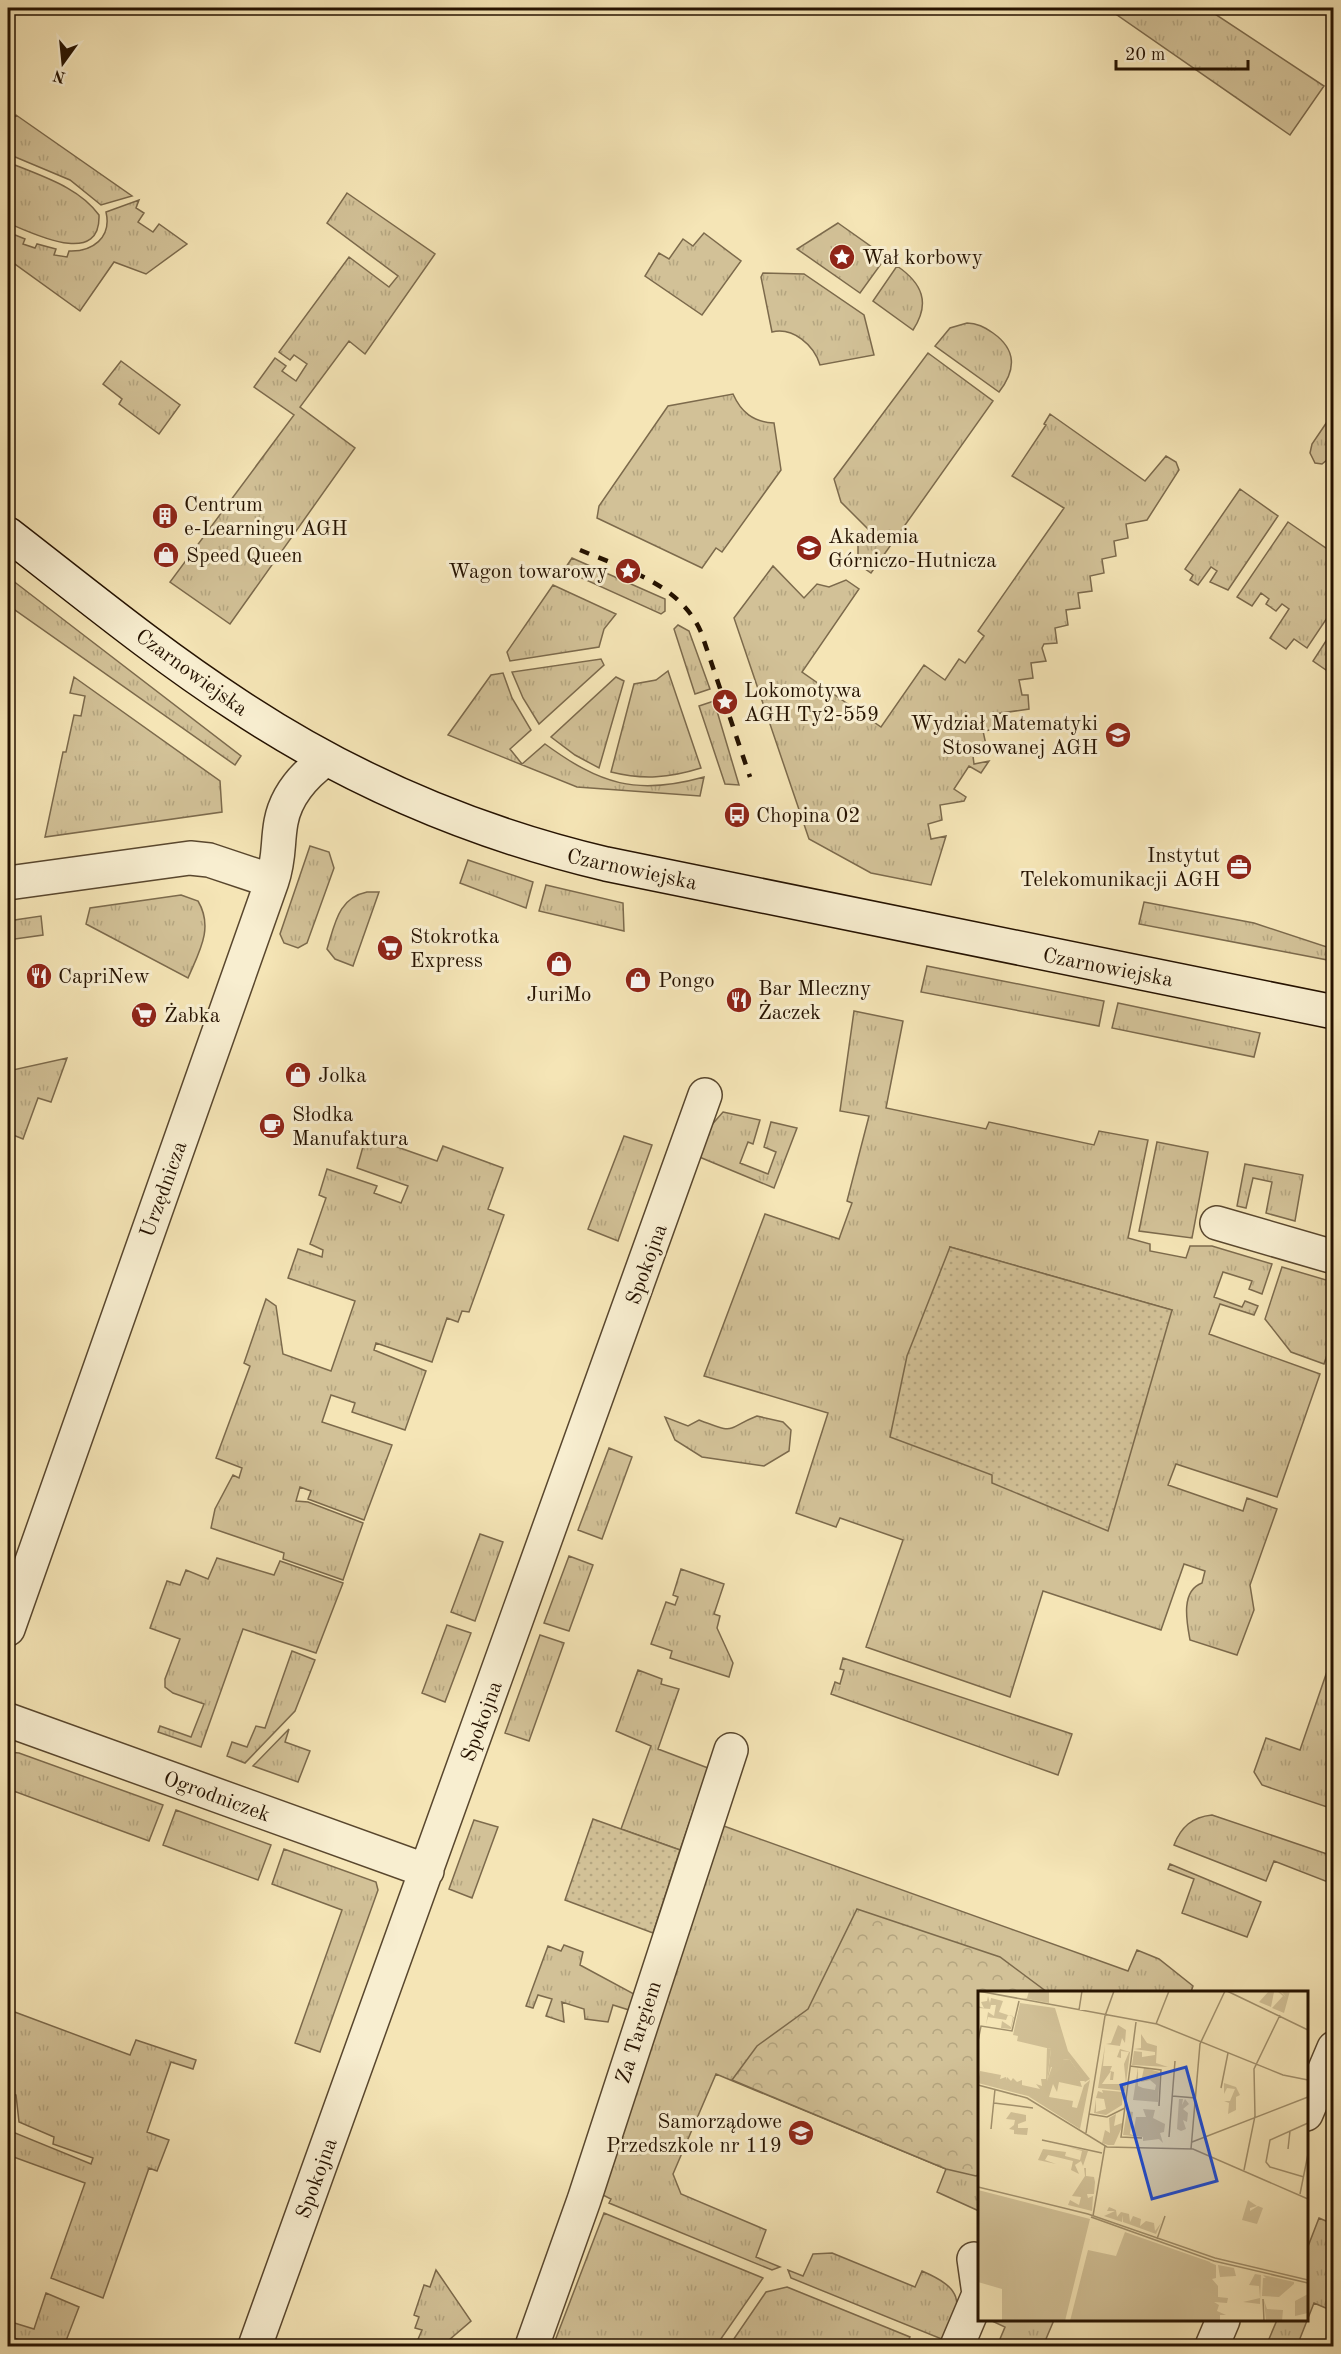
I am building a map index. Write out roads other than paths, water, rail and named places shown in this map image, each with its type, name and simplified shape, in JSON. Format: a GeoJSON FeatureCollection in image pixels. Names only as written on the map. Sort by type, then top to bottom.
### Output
{"type":"FeatureCollection","features":[{"type":"Feature","properties":{"kind":"street","name":"Czarnowiejska"},"geometry":{"type":"LineString","coordinates":[[8,534],[229,700],[326,759],[368,781],[470,824],[562,854],[1334,1012]]}},
{"type":"Feature","properties":{"kind":"street","name":"Urzędnicza"},"geometry":{"type":"LineString","coordinates":[[8,1629],[272,881],[279,859],[281,822],[301,779],[326,759]]}},
{"type":"Feature","properties":{"kind":"street"},"geometry":{"type":"LineString","coordinates":[[8,884],[183,858],[209,860],[272,881]]}},
{"type":"Feature","properties":{"kind":"street","name":"Spokojna"},"geometry":{"type":"LineString","coordinates":[[255,2346],[705,1095]]}},
{"type":"Feature","properties":{"kind":"street"},"geometry":{"type":"LineString","coordinates":[[1217,1223],[1334,1257]]}},
{"type":"Feature","properties":{"kind":"street","name":"Ogrodniczek"},"geometry":{"type":"LineString","coordinates":[[8,1720],[427,1871]]}},
{"type":"Feature","properties":{"kind":"street","name":"Za Targiem"},"geometry":{"type":"LineString","coordinates":[[532,2346],[591,2178],[731,1750]]}},
{"type":"Feature","properties":{"kind":"street"},"geometry":{"type":"LineString","coordinates":[[1308,2109],[1334,2048]]}},
{"type":"Feature","properties":{"kind":"street"},"geometry":{"type":"LineString","coordinates":[[974,2259],[978,2287]]}},
{"type":"Feature","properties":{"kind":"street"},"geometry":{"type":"LineString","coordinates":[[957,2346],[978,2296]]}},
{"type":"Feature","properties":{"kind":"street"},"geometry":{"type":"LineString","coordinates":[[1212,2346],[1222,2321]]}},
{"type":"Feature","properties":{"kind":"railway"},"geometry":{"type":"LineString","coordinates":[[580,550],[650,580],[680,602],[692,615],[701,632],[750,777]]}},
{"type":"Feature","properties":{"kind":"place","name":"Wał korbowy"},"geometry":{"type":"Point","coordinates":[842,257]}},
{"type":"Feature","properties":{"kind":"place","name":"Centrum e-Learningu AGH"},"geometry":{"type":"Point","coordinates":[165,516]}},
{"type":"Feature","properties":{"kind":"place","name":"Akademia Górniczo-Hutnicza"},"geometry":{"type":"Point","coordinates":[809,548]}},
{"type":"Feature","properties":{"kind":"place","name":"Speed Queen"},"geometry":{"type":"Point","coordinates":[166,555]}},
{"type":"Feature","properties":{"kind":"place","name":"Wagon towarowy"},"geometry":{"type":"Point","coordinates":[628,571]}},
{"type":"Feature","properties":{"kind":"place","name":"Lokomotywa AGH Ty2-559"},"geometry":{"type":"Point","coordinates":[725,702]}},
{"type":"Feature","properties":{"kind":"place","name":"Wydział Matematyki Stosowanej AGH"},"geometry":{"type":"Point","coordinates":[1118,735]}},
{"type":"Feature","properties":{"kind":"place","name":"Chopina 02"},"geometry":{"type":"Point","coordinates":[737,815]}},
{"type":"Feature","properties":{"kind":"place","name":"Instytut Telekomunikacji AGH"},"geometry":{"type":"Point","coordinates":[1239,867]}},
{"type":"Feature","properties":{"kind":"place","name":"Stokrotka Express"},"geometry":{"type":"Point","coordinates":[390,948]}},
{"type":"Feature","properties":{"kind":"place","name":"JuriMo"},"geometry":{"type":"Point","coordinates":[559,964]}},
{"type":"Feature","properties":{"kind":"place","name":"CapriNew"},"geometry":{"type":"Point","coordinates":[39,976]}},
{"type":"Feature","properties":{"kind":"place","name":"Pongo"},"geometry":{"type":"Point","coordinates":[638,980]}},
{"type":"Feature","properties":{"kind":"place","name":"Bar Mleczny Żaczek"},"geometry":{"type":"Point","coordinates":[739,1000]}},
{"type":"Feature","properties":{"kind":"place","name":"Żabka"},"geometry":{"type":"Point","coordinates":[144,1015]}},
{"type":"Feature","properties":{"kind":"place","name":"Jolka"},"geometry":{"type":"Point","coordinates":[298,1075]}},
{"type":"Feature","properties":{"kind":"place","name":"Słodka Manufaktura"},"geometry":{"type":"Point","coordinates":[272,1126]}},
{"type":"Feature","properties":{"kind":"place","name":"Samorządowe Przedszkole nr 119"},"geometry":{"type":"Point","coordinates":[801,2133]}}]}
